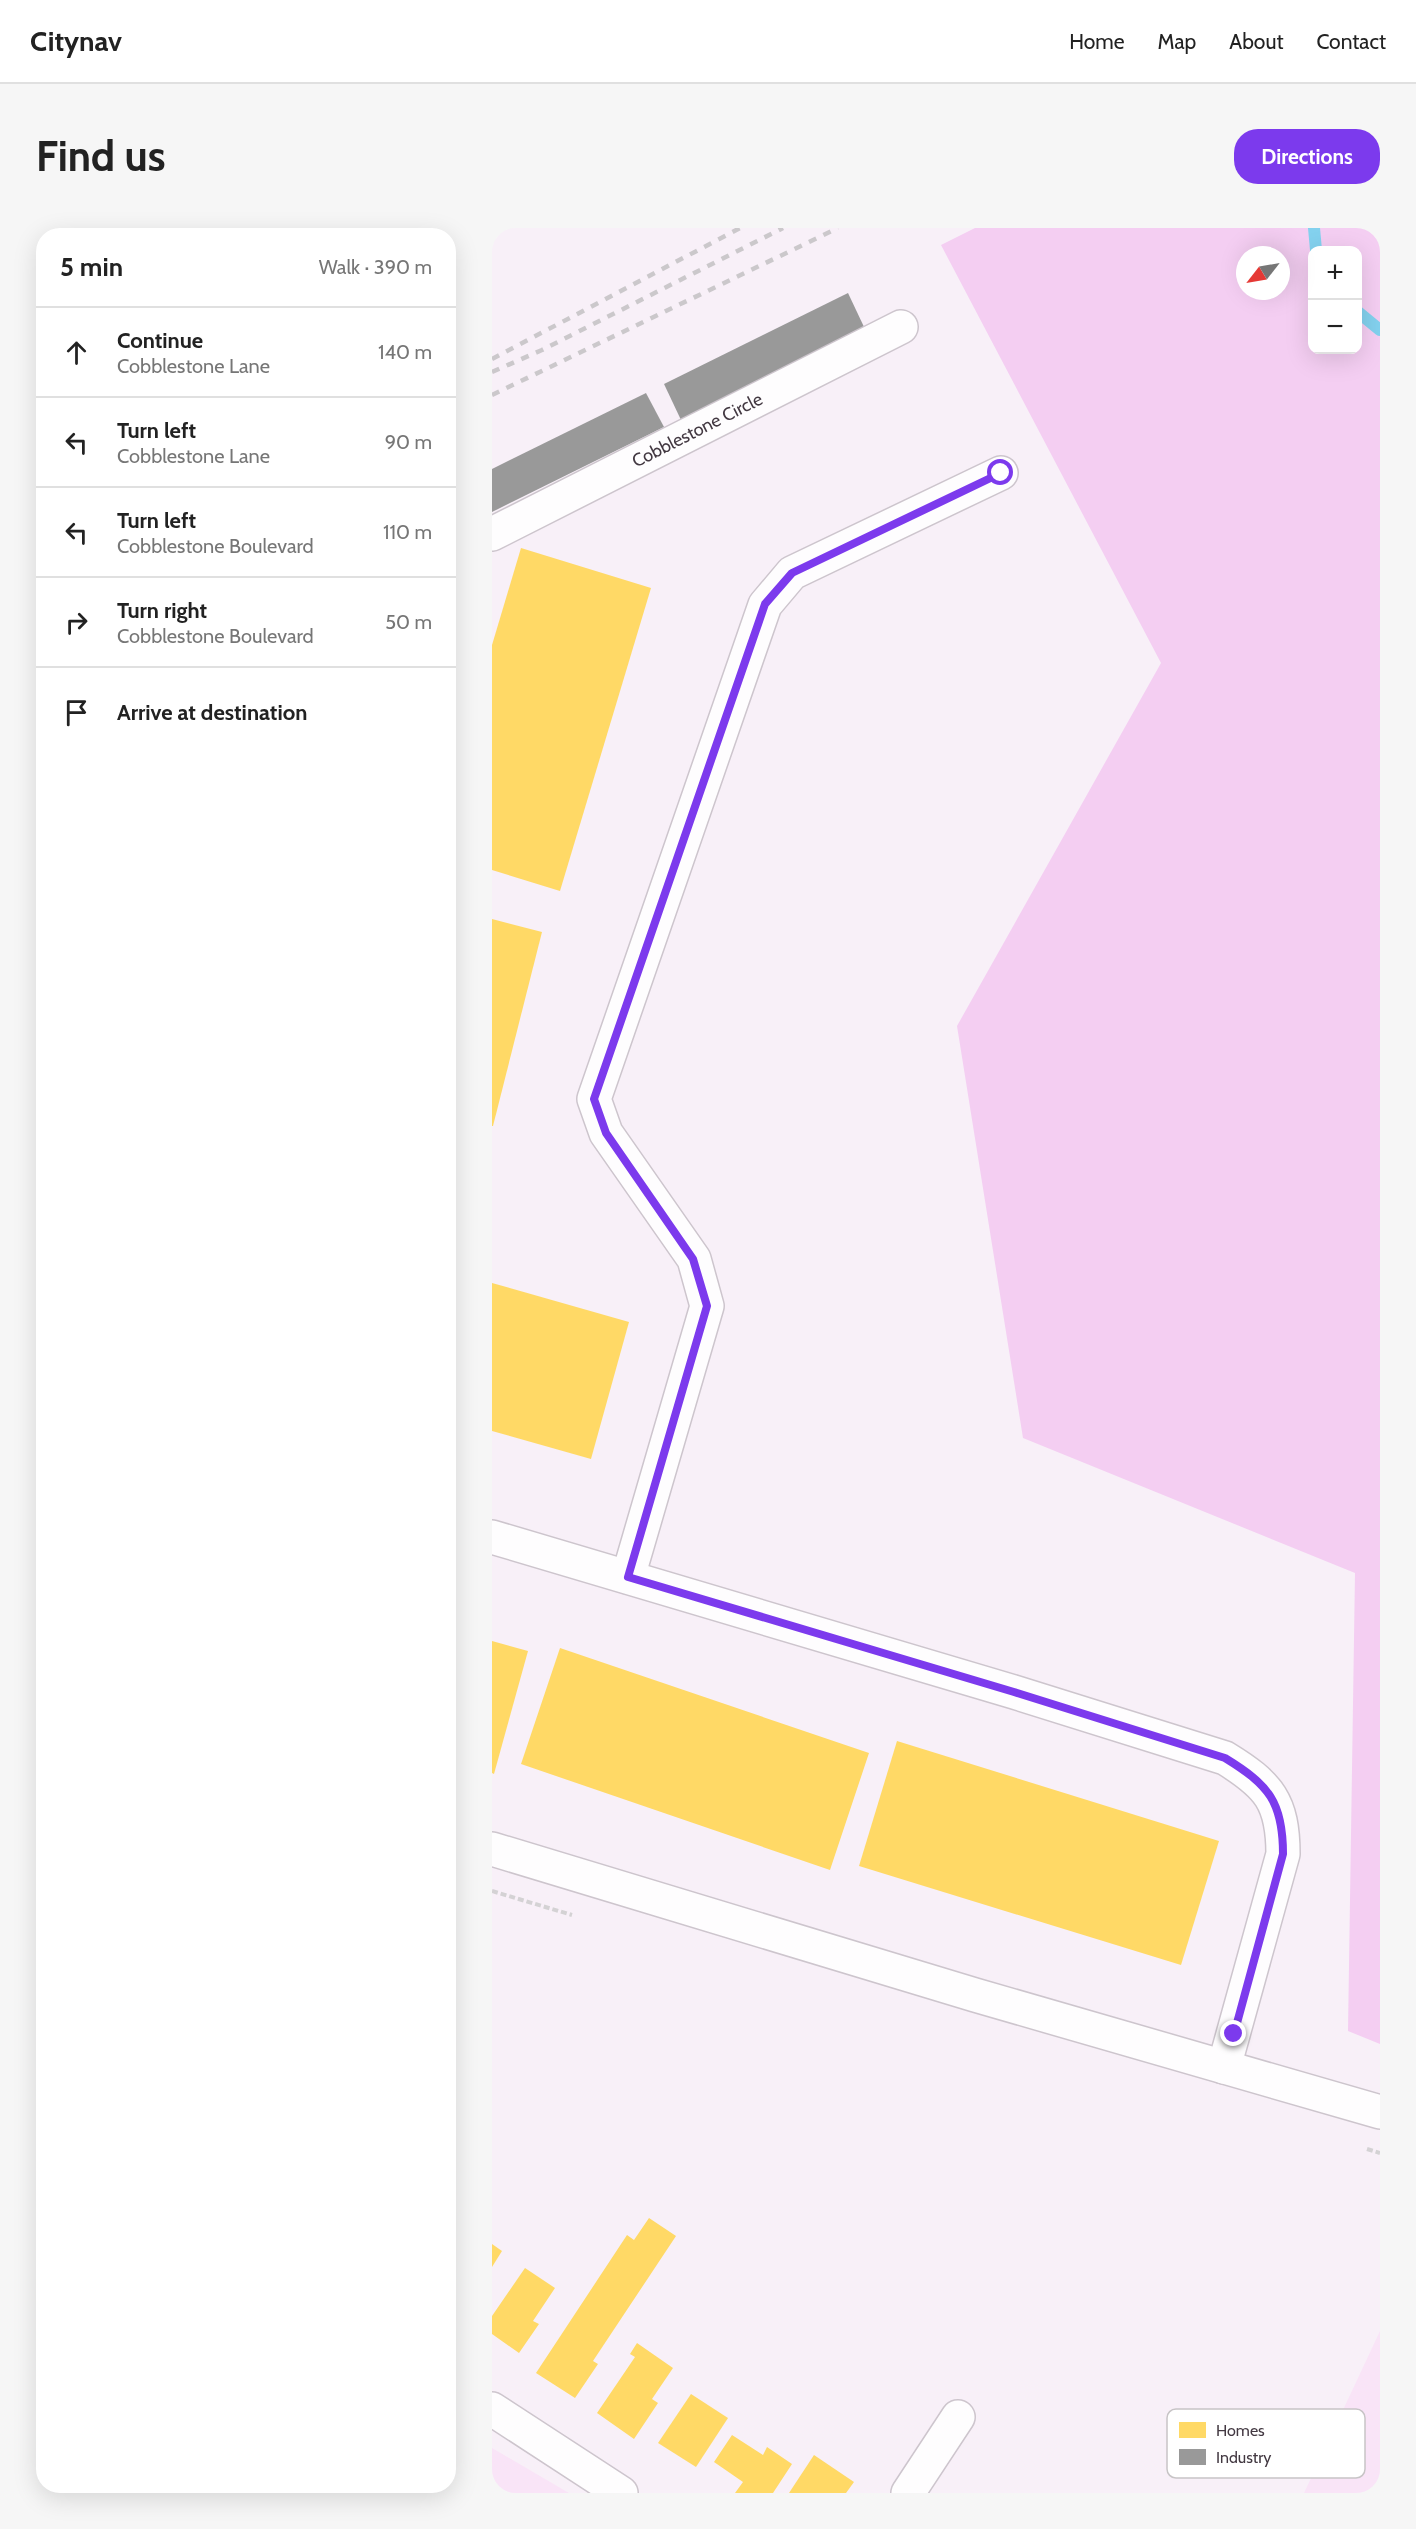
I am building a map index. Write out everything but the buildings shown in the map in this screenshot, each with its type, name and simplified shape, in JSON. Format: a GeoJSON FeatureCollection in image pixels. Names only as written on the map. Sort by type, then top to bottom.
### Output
{"type":"FeatureCollection","features":[{"type":"Feature","properties":{"kind":"street","name":"Cobblestone Circle"},"geometry":{"type":"LineString","coordinates":[[492,534],[901,327]]}},
{"type":"Feature","properties":{"kind":"street"},"geometry":{"type":"LineString","coordinates":[[628,1577],[707,1306],[693,1259],[606,1133],[594,1099],[765,604],[792,573],[1001,473]]}},
{"type":"Feature","properties":{"kind":"street"},"geometry":{"type":"LineString","coordinates":[[492,1537],[1014,1692],[1225,1758],[1252,1774],[1274,1801],[1283,1826],[1283,1854],[1224,2067]]}},
{"type":"Feature","properties":{"kind":"street"},"geometry":{"type":"LineString","coordinates":[[492,1849],[1380,2112]]}},
{"type":"Feature","properties":{"kind":"street"},"geometry":{"type":"LineString","coordinates":[[492,2409],[621,2493]]}},
{"type":"Feature","properties":{"kind":"street"},"geometry":{"type":"LineString","coordinates":[[908,2493],[958,2417]]}},
{"type":"Feature","properties":{"kind":"shaded area"},"geometry":{"type":"Polygon","coordinates":[[[975,228],[1380,228],[1380,2044],[1348,2031],[1355,1573],[1023,1438],[957,1026],[1161,663],[941,245],[975,228]]]}},
{"type":"Feature","properties":{"kind":"shaded area"},"geometry":{"type":"Polygon","coordinates":[[[1380,2331],[1380,2493],[1304,2493],[1311,2478],[1365,2478],[1365,2409],[1343,2409],[1380,2331]]]}},
{"type":"Feature","properties":{"kind":"shaded area"},"geometry":{"type":"Polygon","coordinates":[[[492,2448],[569,2493],[492,2493],[492,2448]]]}},
{"type":"Feature","properties":{"kind":"waterway"},"geometry":{"type":"LineString","coordinates":[[1314,228],[1316,246]]}},
{"type":"Feature","properties":{"kind":"waterway"},"geometry":{"type":"LineString","coordinates":[[1362,315],[1380,330]]}},
{"type":"Feature","properties":{"kind":"railway"},"geometry":{"type":"LineString","coordinates":[[492,359],[740,228]]}},
{"type":"Feature","properties":{"kind":"railway"},"geometry":{"type":"LineString","coordinates":[[492,372],[542,350],[783,228]]}},
{"type":"Feature","properties":{"kind":"railway"},"geometry":{"type":"LineString","coordinates":[[492,395],[838,228]]}},
{"type":"Feature","properties":{"kind":"route"},"geometry":{"type":"LineString","coordinates":[[1001,473],[792,573],[765,604],[594,1099],[606,1133],[693,1259],[707,1306],[628,1577],[1014,1692],[1225,1758],[1252,1774],[1274,1801],[1283,1826],[1283,1854],[1234,2034]]}}]}
